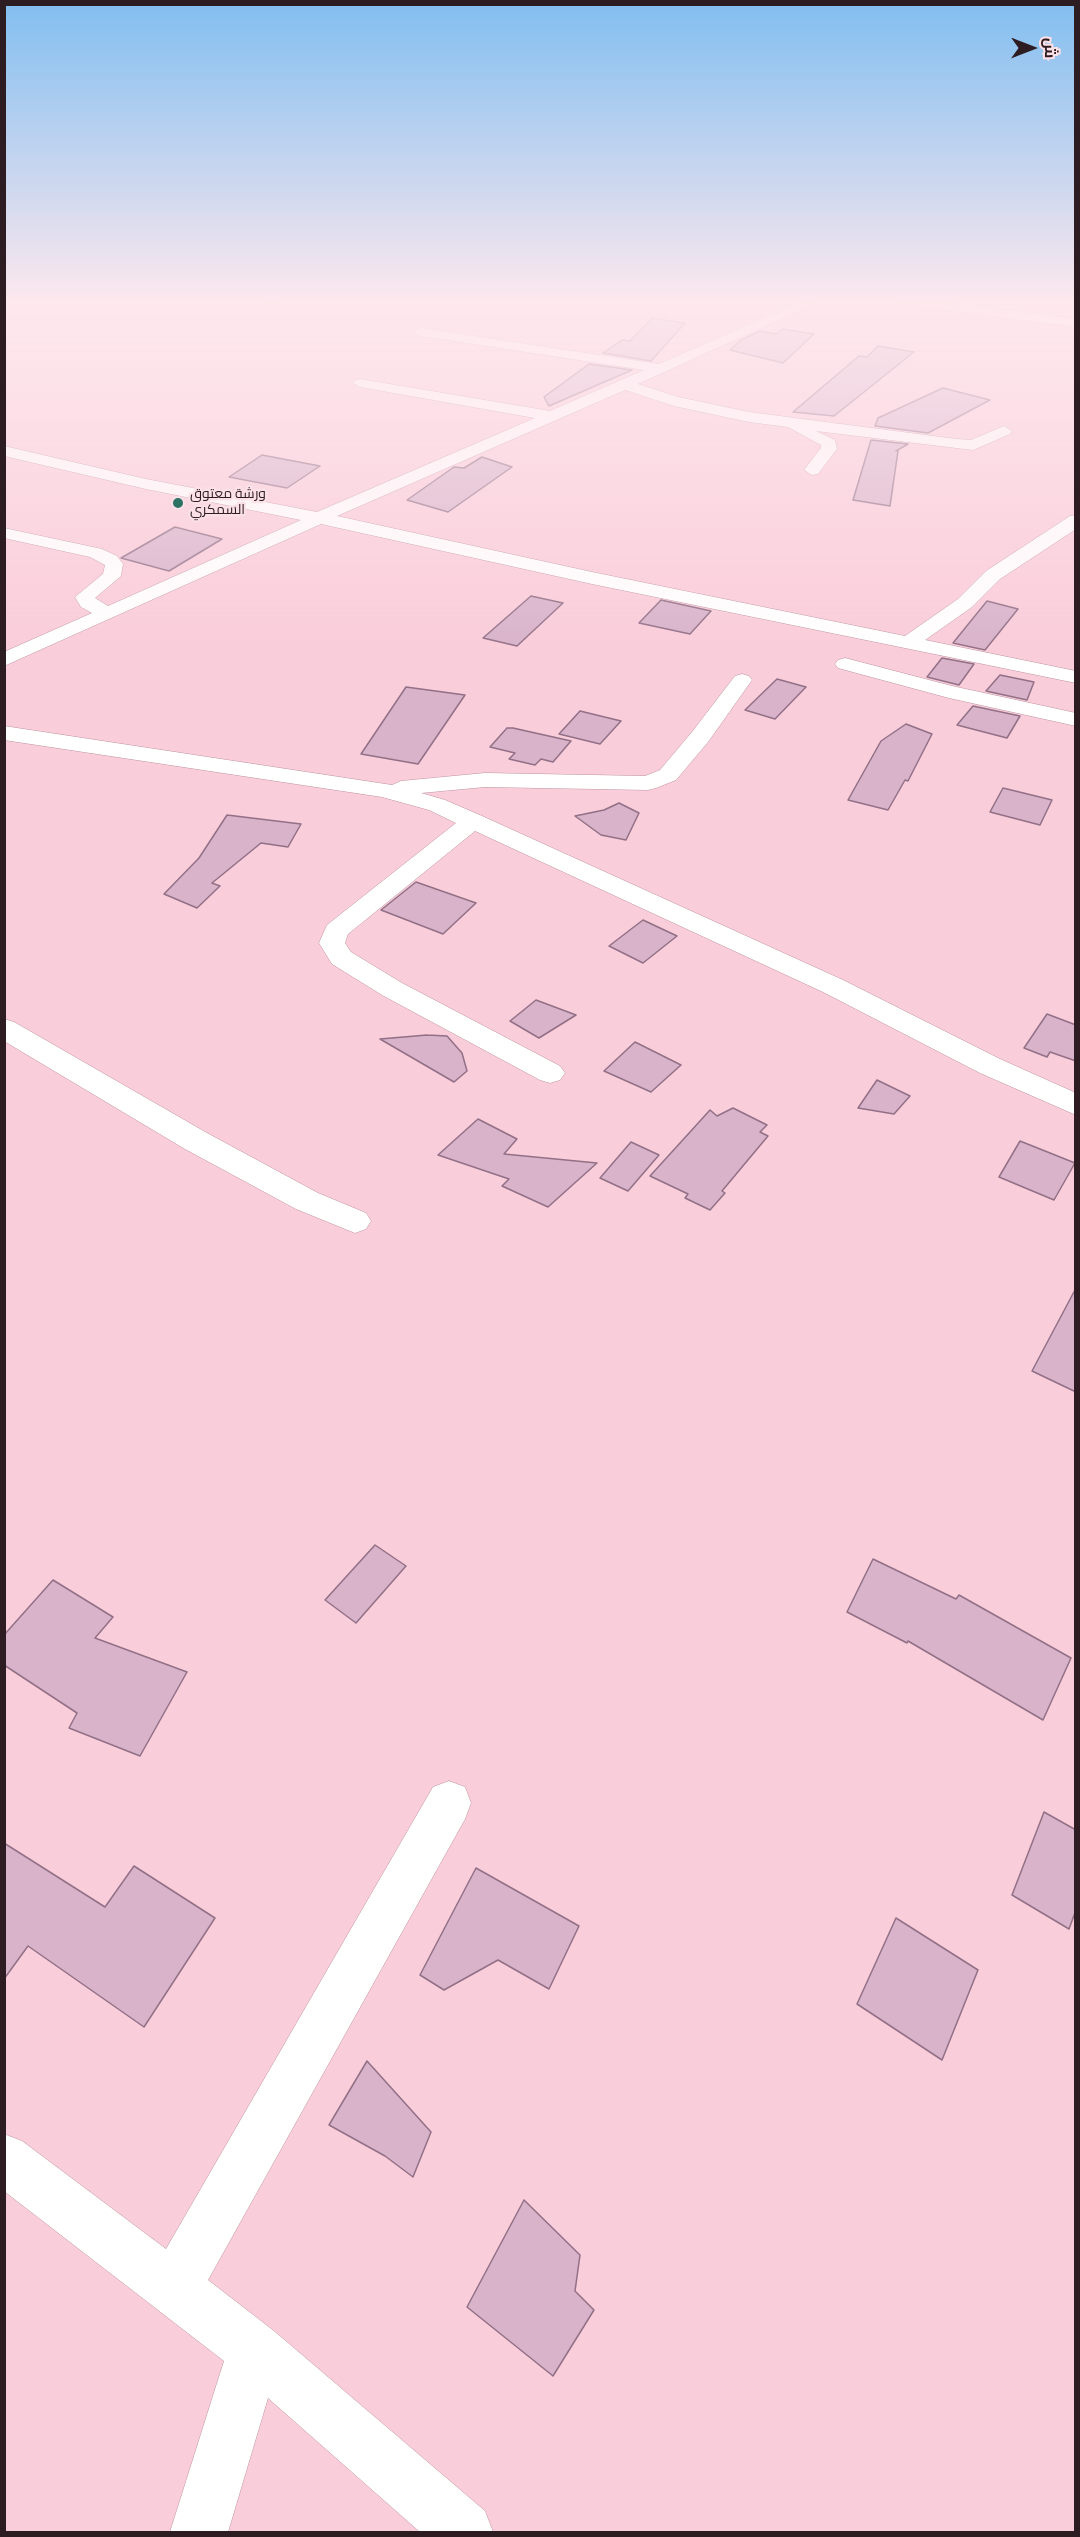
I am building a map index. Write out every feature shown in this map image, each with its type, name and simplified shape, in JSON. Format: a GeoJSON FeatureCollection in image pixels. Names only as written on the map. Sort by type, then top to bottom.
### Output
{"type":"FeatureCollection","features":[{"type":"Feature","properties":{"kind":"street"},"geometry":{"type":"LineString","coordinates":[[4,660],[549,417]]}},
{"type":"Feature","properties":{"kind":"street"},"geometry":{"type":"LineString","coordinates":[[759,417],[973,445],[1004,431]]}},
{"type":"Feature","properties":{"kind":"street"},"geometry":{"type":"LineString","coordinates":[[785,421],[829,443],[829,449],[812,470]]}},
{"type":"Feature","properties":{"kind":"street"},"geometry":{"type":"LineString","coordinates":[[4,451],[146,483],[1076,677]]}},
{"type":"Feature","properties":{"kind":"street"},"geometry":{"type":"LineString","coordinates":[[908,643],[964,603],[993,575],[1076,520]]}},
{"type":"Feature","properties":{"kind":"street"},"geometry":{"type":"LineString","coordinates":[[4,533],[96,553],[110,560],[114,564],[112,576],[85,597],[88,603],[108,613]]}},
{"type":"Feature","properties":{"kind":"street"},"geometry":{"type":"LineString","coordinates":[[875,636],[839,670],[1076,720]]}},
{"type":"Feature","properties":{"kind":"street"},"geometry":{"type":"LineString","coordinates":[[384,790],[485,780],[648,783],[668,775],[742,681]]}},
{"type":"Feature","properties":{"kind":"street"},"geometry":{"type":"LineString","coordinates":[[4,733],[384,790],[437,805],[833,986],[990,1066],[1076,1105]]}},
{"type":"Feature","properties":{"kind":"street"},"geometry":{"type":"LineString","coordinates":[[474,821],[417,864],[336,931],[332,943],[341,958],[392,990],[550,1073]]}},
{"type":"Feature","properties":{"kind":"street"},"geometry":{"type":"LineString","coordinates":[[4,1028],[196,1141],[307,1202],[355,1221]]}},
{"type":"Feature","properties":{"kind":"street"},"geometry":{"type":"LineString","coordinates":[[174,2288],[449,1803]]}},
{"type":"Feature","properties":{"kind":"street"},"geometry":{"type":"LineString","coordinates":[[4,2159],[255,2350],[464,2532]]}},
{"type":"Feature","properties":{"kind":"street"},"geometry":{"type":"LineString","coordinates":[[199,2532],[255,2350]]}},
{"type":"Feature","properties":{"kind":"building"},"geometry":{"type":"Polygon","coordinates":[[[957,417],[928,433],[875,426],[878,418],[957,417]]]}},
{"type":"Feature","properties":{"kind":"building"},"geometry":{"type":"Polygon","coordinates":[[[871,440],[908,444],[896,451],[898,451],[890,506],[853,500],[871,440]]]}},
{"type":"Feature","properties":{"kind":"building"},"geometry":{"type":"Polygon","coordinates":[[[262,455],[320,466],[287,488],[229,477],[262,455]]]}},
{"type":"Feature","properties":{"kind":"building"},"geometry":{"type":"Polygon","coordinates":[[[482,457],[512,467],[448,512],[407,500],[454,467],[464,468],[482,457]]]}},
{"type":"Feature","properties":{"kind":"building"},"geometry":{"type":"Polygon","coordinates":[[[175,527],[222,539],[169,571],[121,558],[175,527]]]}},
{"type":"Feature","properties":{"kind":"building"},"geometry":{"type":"Polygon","coordinates":[[[531,596],[563,603],[517,646],[483,638],[531,596]]]}},
{"type":"Feature","properties":{"kind":"building"},"geometry":{"type":"Polygon","coordinates":[[[661,600],[711,611],[690,634],[639,623],[661,600]]]}},
{"type":"Feature","properties":{"kind":"building"},"geometry":{"type":"Polygon","coordinates":[[[987,601],[1018,609],[985,650],[953,643],[987,601]]]}},
{"type":"Feature","properties":{"kind":"building"},"geometry":{"type":"Polygon","coordinates":[[[942,658],[974,664],[959,685],[927,677],[942,658]]]}},
{"type":"Feature","properties":{"kind":"building"},"geometry":{"type":"Polygon","coordinates":[[[1000,675],[1034,682],[1027,700],[986,691],[1000,675]]]}},
{"type":"Feature","properties":{"kind":"building"},"geometry":{"type":"Polygon","coordinates":[[[777,679],[806,687],[775,719],[745,710],[777,679]]]}},
{"type":"Feature","properties":{"kind":"building"},"geometry":{"type":"Polygon","coordinates":[[[406,687],[465,695],[418,764],[361,754],[406,687]]]}},
{"type":"Feature","properties":{"kind":"building"},"geometry":{"type":"Polygon","coordinates":[[[973,706],[1020,716],[1007,738],[957,725],[973,706]]]}},
{"type":"Feature","properties":{"kind":"building"},"geometry":{"type":"Polygon","coordinates":[[[580,711],[621,721],[600,744],[559,734],[580,711]]]}},
{"type":"Feature","properties":{"kind":"building"},"geometry":{"type":"Polygon","coordinates":[[[906,724],[932,734],[908,781],[905,780],[888,810],[848,800],[881,741],[906,724]]]}},
{"type":"Feature","properties":{"kind":"building"},"geometry":{"type":"Polygon","coordinates":[[[507,728],[571,741],[553,762],[541,759],[535,765],[509,759],[515,753],[490,747],[507,728]]]}},
{"type":"Feature","properties":{"kind":"building"},"geometry":{"type":"Polygon","coordinates":[[[1003,788],[1052,800],[1040,825],[990,812],[1003,788]]]}},
{"type":"Feature","properties":{"kind":"building"},"geometry":{"type":"Polygon","coordinates":[[[619,803],[639,813],[626,840],[601,835],[575,816],[604,810],[619,803]]]}},
{"type":"Feature","properties":{"kind":"building"},"geometry":{"type":"Polygon","coordinates":[[[227,815],[301,824],[288,847],[261,843],[212,883],[220,886],[197,908],[164,894],[199,858],[227,815]]]}},
{"type":"Feature","properties":{"kind":"building"},"geometry":{"type":"Polygon","coordinates":[[[416,882],[476,903],[443,934],[381,910],[416,882]]]}},
{"type":"Feature","properties":{"kind":"building"},"geometry":{"type":"Polygon","coordinates":[[[643,920],[677,936],[643,963],[609,946],[643,920]]]}},
{"type":"Feature","properties":{"kind":"building"},"geometry":{"type":"Polygon","coordinates":[[[536,1000],[576,1015],[539,1038],[510,1021],[536,1000]]]}},
{"type":"Feature","properties":{"kind":"building"},"geometry":{"type":"Polygon","coordinates":[[[1047,1014],[1076,1025],[1076,1061],[1050,1052],[1047,1057],[1024,1048],[1047,1014]]]}},
{"type":"Feature","properties":{"kind":"building"},"geometry":{"type":"Polygon","coordinates":[[[427,1035],[447,1036],[462,1053],[467,1071],[454,1082],[380,1039],[427,1035]]]}},
{"type":"Feature","properties":{"kind":"building"},"geometry":{"type":"Polygon","coordinates":[[[635,1042],[681,1065],[651,1092],[604,1071],[635,1042]]]}},
{"type":"Feature","properties":{"kind":"building"},"geometry":{"type":"Polygon","coordinates":[[[877,1080],[910,1096],[894,1114],[858,1108],[877,1080]]]}},
{"type":"Feature","properties":{"kind":"building"},"geometry":{"type":"Polygon","coordinates":[[[733,1108],[767,1125],[760,1132],[768,1136],[722,1191],[725,1193],[710,1210],[685,1198],[688,1194],[650,1176],[710,1110],[717,1116],[733,1108]]]}},
{"type":"Feature","properties":{"kind":"building"},"geometry":{"type":"Polygon","coordinates":[[[478,1119],[517,1139],[504,1154],[597,1163],[548,1207],[502,1186],[509,1179],[438,1155],[478,1119]]]}},
{"type":"Feature","properties":{"kind":"building"},"geometry":{"type":"Polygon","coordinates":[[[1020,1141],[1075,1163],[1054,1200],[999,1177],[1020,1141]]]}},
{"type":"Feature","properties":{"kind":"building"},"geometry":{"type":"Polygon","coordinates":[[[631,1142],[659,1155],[628,1191],[600,1178],[631,1142]]]}},
{"type":"Feature","properties":{"kind":"building"},"geometry":{"type":"Polygon","coordinates":[[[1076,1288],[1076,1392],[1032,1371],[1076,1288]]]}},
{"type":"Feature","properties":{"kind":"building"},"geometry":{"type":"Polygon","coordinates":[[[375,1545],[406,1566],[356,1623],[325,1600],[375,1545]]]}},
{"type":"Feature","properties":{"kind":"building"},"geometry":{"type":"Polygon","coordinates":[[[873,1559],[956,1599],[959,1595],[1071,1658],[1043,1720],[908,1641],[907,1643],[847,1612],[873,1559]]]}},
{"type":"Feature","properties":{"kind":"building"},"geometry":{"type":"Polygon","coordinates":[[[53,1580],[113,1617],[95,1638],[187,1672],[140,1756],[69,1728],[77,1713],[4,1665],[4,1635],[53,1580]]]}},
{"type":"Feature","properties":{"kind":"building"},"geometry":{"type":"Polygon","coordinates":[[[1044,1812],[1076,1830],[1076,1910],[1069,1929],[1012,1895],[1044,1812]]]}},
{"type":"Feature","properties":{"kind":"building"},"geometry":{"type":"Polygon","coordinates":[[[4,1843],[105,1907],[134,1866],[215,1918],[144,2027],[28,1946],[4,1979],[4,1843]]]}},
{"type":"Feature","properties":{"kind":"building"},"geometry":{"type":"Polygon","coordinates":[[[476,1868],[579,1926],[549,1989],[498,1960],[444,1990],[420,1975],[476,1868]]]}},
{"type":"Feature","properties":{"kind":"building"},"geometry":{"type":"Polygon","coordinates":[[[896,1918],[978,1970],[942,2060],[857,2004],[896,1918]]]}},
{"type":"Feature","properties":{"kind":"building"},"geometry":{"type":"Polygon","coordinates":[[[367,2061],[431,2132],[413,2177],[385,2156],[329,2125],[367,2061]]]}},
{"type":"Feature","properties":{"kind":"building"},"geometry":{"type":"Polygon","coordinates":[[[524,2200],[580,2255],[575,2291],[594,2310],[553,2376],[467,2307],[524,2200]]]}},
{"type":"Feature","properties":{"kind":"place","name":"ورشة معتوق السمكري"},"geometry":{"type":"Point","coordinates":[178,503]}}]}
